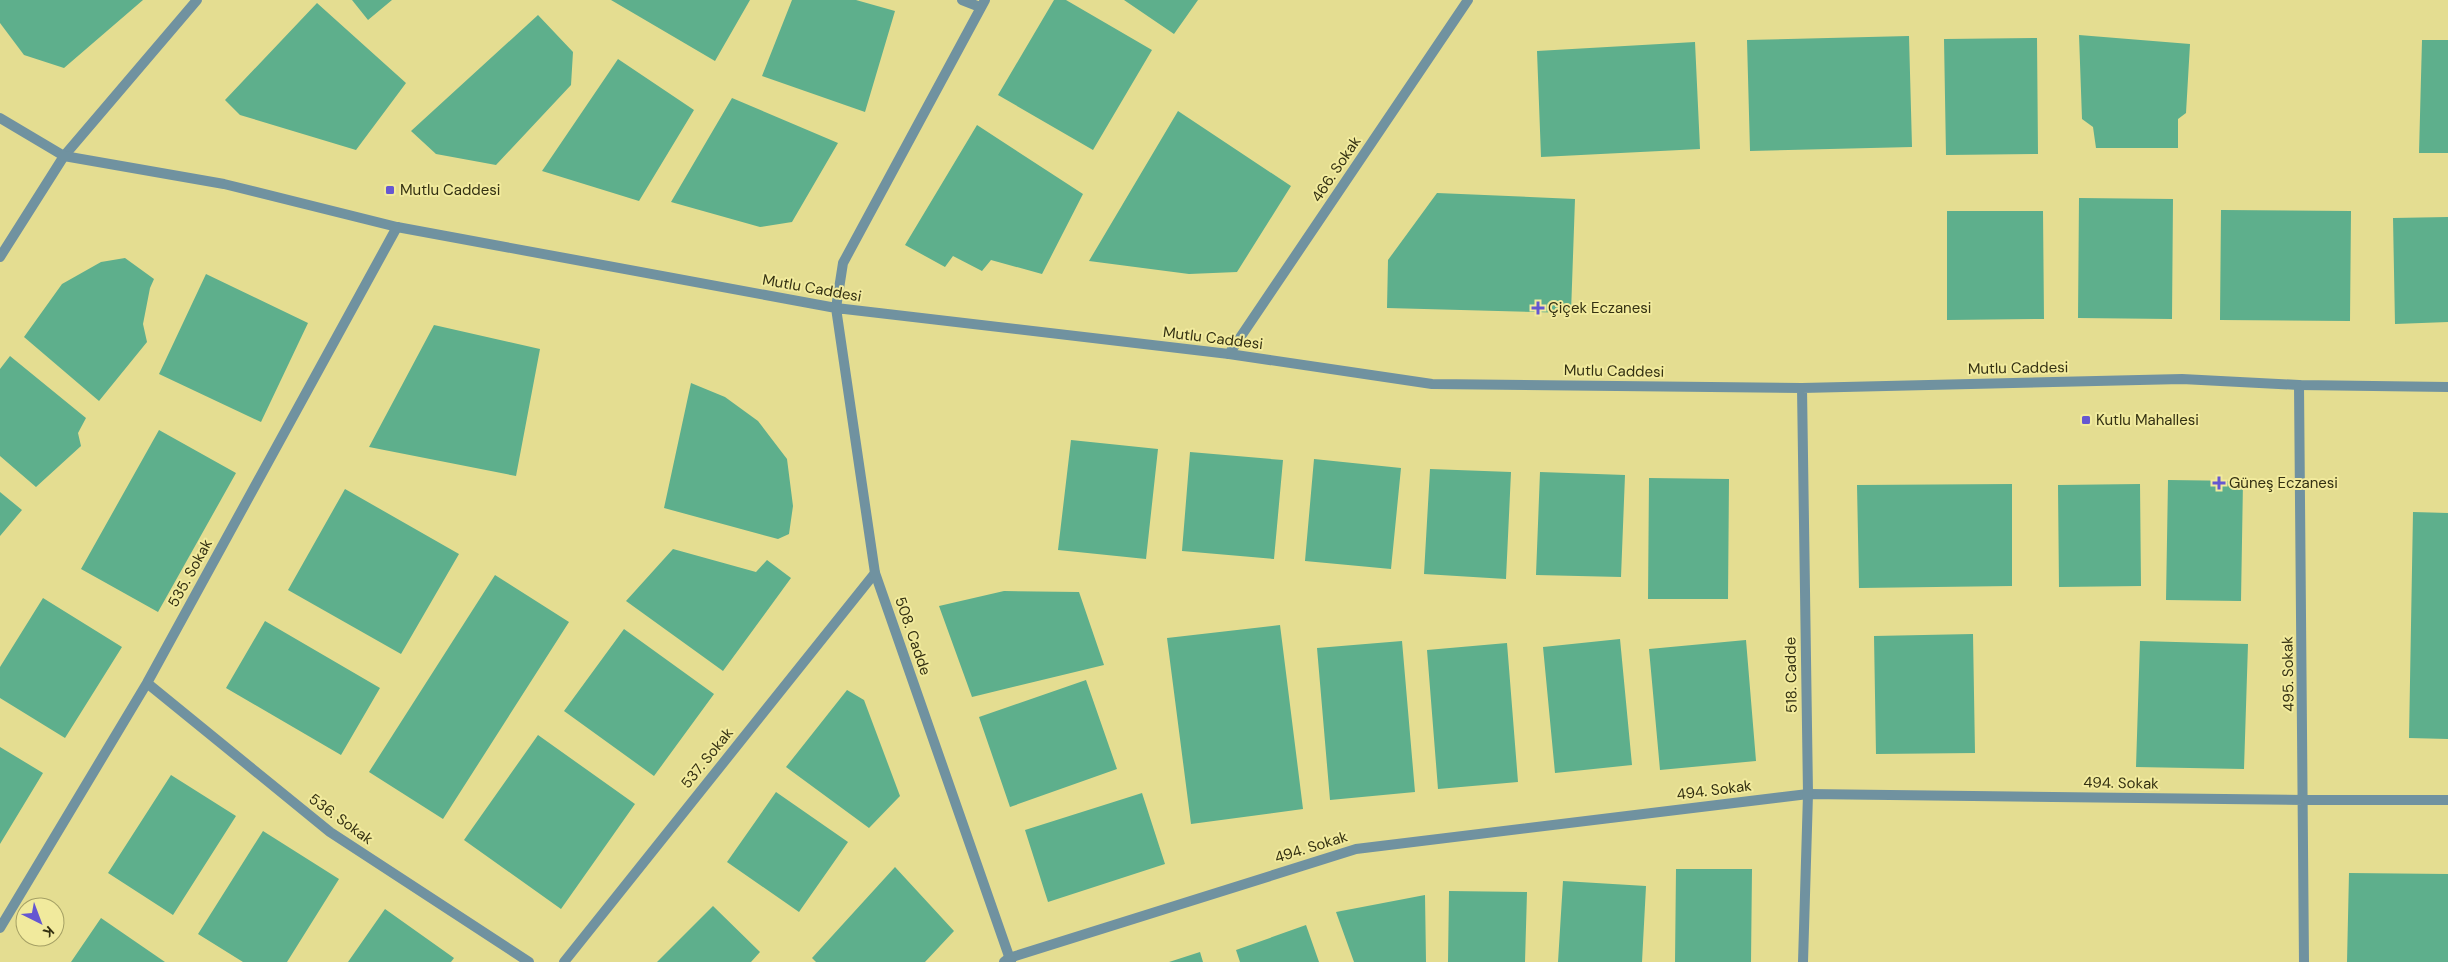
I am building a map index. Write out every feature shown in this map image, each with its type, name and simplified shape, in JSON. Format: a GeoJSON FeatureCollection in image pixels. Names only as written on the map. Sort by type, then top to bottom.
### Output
{"type":"FeatureCollection","features":[{"type":"Feature","properties":{"kind":"street"},"geometry":{"type":"LineString","coordinates":[[0,257],[64,156],[197,0]]}},
{"type":"Feature","properties":{"kind":"street"},"geometry":{"type":"LineString","coordinates":[[962,0],[983,3]]}},
{"type":"Feature","properties":{"kind":"street","name":"466. Sokak"},"geometry":{"type":"LineString","coordinates":[[1229,354],[1468,0]]}},
{"type":"Feature","properties":{"kind":"street","name":"508. Cadde"},"geometry":{"type":"LineString","coordinates":[[983,3],[843,263],[836,308],[874,573],[1008,961]]}},
{"type":"Feature","properties":{"kind":"street","name":"Mutlu Caddesi"},"geometry":{"type":"LineString","coordinates":[[0,118],[64,156],[224,184],[397,227],[836,308],[1229,354],[1432,384],[1802,388],[2182,379],[2299,385],[2448,386]]}},
{"type":"Feature","properties":{"kind":"street","name":"535. Sokak"},"geometry":{"type":"LineString","coordinates":[[0,928],[147,683],[397,227]]}},
{"type":"Feature","properties":{"kind":"street","name":"495. Sokak"},"geometry":{"type":"LineString","coordinates":[[2299,385],[2304,962]]}},
{"type":"Feature","properties":{"kind":"street","name":"518. Cadde"},"geometry":{"type":"LineString","coordinates":[[1802,388],[1808,794],[1803,962]]}},
{"type":"Feature","properties":{"kind":"street","name":"537. Sokak"},"geometry":{"type":"LineString","coordinates":[[564,962],[874,573]]}},
{"type":"Feature","properties":{"kind":"street","name":"536. Sokak"},"geometry":{"type":"LineString","coordinates":[[147,683],[330,832],[529,962]]}},
{"type":"Feature","properties":{"kind":"street","name":"494. Sokak"},"geometry":{"type":"LineString","coordinates":[[1008,961],[1356,849],[1808,794],[2448,800]]}},
{"type":"Feature","properties":{"kind":"building"},"geometry":{"type":"Polygon","coordinates":[[[0,0],[143,0],[64,68],[24,55],[0,23],[0,0]]]}},
{"type":"Feature","properties":{"kind":"building"},"geometry":{"type":"Polygon","coordinates":[[[352,0],[392,0],[368,20],[352,0]]]}},
{"type":"Feature","properties":{"kind":"building"},"geometry":{"type":"Polygon","coordinates":[[[611,0],[750,0],[715,61],[611,0]]]}},
{"type":"Feature","properties":{"kind":"building"},"geometry":{"type":"Polygon","coordinates":[[[792,0],[856,0],[895,11],[865,112],[762,76],[792,0]]]}},
{"type":"Feature","properties":{"kind":"building"},"geometry":{"type":"Polygon","coordinates":[[[1054,0],[1066,0],[1152,50],[1093,150],[998,95],[1054,0]]]}},
{"type":"Feature","properties":{"kind":"building"},"geometry":{"type":"Polygon","coordinates":[[[1124,0],[1198,0],[1174,34],[1124,0]]]}},
{"type":"Feature","properties":{"kind":"building"},"geometry":{"type":"Polygon","coordinates":[[[317,3],[406,83],[356,150],[240,115],[225,100],[317,3]]]}},
{"type":"Feature","properties":{"kind":"building"},"geometry":{"type":"Polygon","coordinates":[[[538,15],[573,52],[571,85],[496,165],[436,154],[411,131],[538,15]]]}},
{"type":"Feature","properties":{"kind":"building"},"geometry":{"type":"Polygon","coordinates":[[[2079,35],[2190,44],[2186,113],[2178,119],[2178,148],[2096,148],[2093,127],[2082,119],[2079,35]]]}},
{"type":"Feature","properties":{"kind":"building"},"geometry":{"type":"Polygon","coordinates":[[[1909,36],[1912,147],[1750,151],[1747,40],[1909,36]]]}},
{"type":"Feature","properties":{"kind":"building"},"geometry":{"type":"Polygon","coordinates":[[[2037,38],[2038,154],[1946,155],[1944,39],[2037,38]]]}},
{"type":"Feature","properties":{"kind":"building"},"geometry":{"type":"Polygon","coordinates":[[[2422,40],[2448,40],[2448,153],[2419,153],[2422,40]]]}},
{"type":"Feature","properties":{"kind":"building"},"geometry":{"type":"Polygon","coordinates":[[[1695,42],[1700,149],[1541,157],[1537,51],[1695,42]]]}},
{"type":"Feature","properties":{"kind":"building"},"geometry":{"type":"Polygon","coordinates":[[[618,59],[694,110],[639,201],[542,171],[618,59]]]}},
{"type":"Feature","properties":{"kind":"building"},"geometry":{"type":"Polygon","coordinates":[[[732,98],[838,143],[792,222],[760,227],[671,202],[732,98]]]}},
{"type":"Feature","properties":{"kind":"building"},"geometry":{"type":"Polygon","coordinates":[[[1178,111],[1291,186],[1237,272],[1189,274],[1089,261],[1178,111]]]}},
{"type":"Feature","properties":{"kind":"building"},"geometry":{"type":"Polygon","coordinates":[[[977,125],[1083,194],[1042,274],[991,260],[982,271],[953,256],[945,267],[905,245],[977,125]]]}},
{"type":"Feature","properties":{"kind":"building"},"geometry":{"type":"Polygon","coordinates":[[[1437,193],[1575,199],[1571,313],[1387,308],[1388,260],[1437,193]]]}},
{"type":"Feature","properties":{"kind":"building"},"geometry":{"type":"Polygon","coordinates":[[[2079,198],[2173,199],[2172,319],[2078,318],[2079,198]]]}},
{"type":"Feature","properties":{"kind":"building"},"geometry":{"type":"Polygon","coordinates":[[[2221,210],[2351,211],[2350,321],[2220,320],[2221,210]]]}},
{"type":"Feature","properties":{"kind":"building"},"geometry":{"type":"Polygon","coordinates":[[[1947,211],[2043,211],[2044,319],[1947,320],[1947,211]]]}},
{"type":"Feature","properties":{"kind":"building"},"geometry":{"type":"Polygon","coordinates":[[[2448,217],[2448,322],[2395,324],[2393,218],[2448,217]]]}},
{"type":"Feature","properties":{"kind":"building"},"geometry":{"type":"Polygon","coordinates":[[[125,258],[154,279],[150,288],[143,324],[147,342],[99,401],[24,337],[62,284],[101,262],[125,258]]]}},
{"type":"Feature","properties":{"kind":"building"},"geometry":{"type":"Polygon","coordinates":[[[206,274],[308,323],[261,422],[159,374],[206,274]]]}},
{"type":"Feature","properties":{"kind":"building"},"geometry":{"type":"Polygon","coordinates":[[[434,325],[540,349],[516,476],[369,447],[434,325]]]}},
{"type":"Feature","properties":{"kind":"building"},"geometry":{"type":"Polygon","coordinates":[[[10,356],[86,418],[78,433],[81,446],[36,487],[0,456],[0,369],[10,356]]]}},
{"type":"Feature","properties":{"kind":"building"},"geometry":{"type":"Polygon","coordinates":[[[691,383],[725,397],[758,421],[787,459],[793,506],[789,534],[778,539],[664,508],[691,383]]]}},
{"type":"Feature","properties":{"kind":"building"},"geometry":{"type":"Polygon","coordinates":[[[159,430],[236,473],[158,612],[81,569],[159,430]]]}},
{"type":"Feature","properties":{"kind":"building"},"geometry":{"type":"Polygon","coordinates":[[[1071,440],[1158,449],[1146,559],[1058,550],[1071,440]]]}},
{"type":"Feature","properties":{"kind":"building"},"geometry":{"type":"Polygon","coordinates":[[[1190,452],[1283,460],[1274,559],[1182,551],[1190,452]]]}},
{"type":"Feature","properties":{"kind":"building"},"geometry":{"type":"Polygon","coordinates":[[[1314,459],[1401,468],[1391,569],[1305,561],[1314,459]]]}},
{"type":"Feature","properties":{"kind":"building"},"geometry":{"type":"Polygon","coordinates":[[[1430,469],[1511,472],[1506,579],[1424,574],[1430,469]]]}},
{"type":"Feature","properties":{"kind":"building"},"geometry":{"type":"Polygon","coordinates":[[[1540,472],[1625,475],[1621,577],[1536,575],[1540,472]]]}},
{"type":"Feature","properties":{"kind":"building"},"geometry":{"type":"Polygon","coordinates":[[[1649,478],[1729,479],[1728,599],[1648,599],[1649,478]]]}},
{"type":"Feature","properties":{"kind":"building"},"geometry":{"type":"Polygon","coordinates":[[[2168,480],[2243,481],[2241,601],[2166,600],[2168,480]]]}},
{"type":"Feature","properties":{"kind":"building"},"geometry":{"type":"Polygon","coordinates":[[[2012,484],[2012,586],[1859,588],[1857,485],[2012,484]]]}},
{"type":"Feature","properties":{"kind":"building"},"geometry":{"type":"Polygon","coordinates":[[[2140,484],[2141,586],[2059,587],[2058,485],[2140,484]]]}},
{"type":"Feature","properties":{"kind":"building"},"geometry":{"type":"Polygon","coordinates":[[[345,489],[459,554],[401,654],[288,590],[345,489]]]}},
{"type":"Feature","properties":{"kind":"building"},"geometry":{"type":"Polygon","coordinates":[[[0,492],[22,510],[0,536],[0,492]]]}},
{"type":"Feature","properties":{"kind":"building"},"geometry":{"type":"Polygon","coordinates":[[[2413,512],[2448,513],[2448,739],[2409,738],[2413,512]]]}},
{"type":"Feature","properties":{"kind":"building"},"geometry":{"type":"Polygon","coordinates":[[[673,549],[756,572],[767,560],[791,578],[723,671],[626,601],[673,549]]]}},
{"type":"Feature","properties":{"kind":"building"},"geometry":{"type":"Polygon","coordinates":[[[495,575],[569,622],[443,819],[369,772],[495,575]]]}},
{"type":"Feature","properties":{"kind":"building"},"geometry":{"type":"Polygon","coordinates":[[[1004,591],[1079,592],[1104,665],[972,697],[939,606],[1004,591]]]}},
{"type":"Feature","properties":{"kind":"building"},"geometry":{"type":"Polygon","coordinates":[[[43,598],[122,647],[65,738],[0,698],[0,667],[43,598]]]}},
{"type":"Feature","properties":{"kind":"building"},"geometry":{"type":"Polygon","coordinates":[[[265,621],[380,688],[341,755],[226,688],[265,621]]]}},
{"type":"Feature","properties":{"kind":"building"},"geometry":{"type":"Polygon","coordinates":[[[1280,625],[1303,809],[1191,824],[1167,638],[1280,625]]]}},
{"type":"Feature","properties":{"kind":"building"},"geometry":{"type":"Polygon","coordinates":[[[624,629],[714,694],[654,776],[564,711],[624,629]]]}},
{"type":"Feature","properties":{"kind":"building"},"geometry":{"type":"Polygon","coordinates":[[[1973,634],[1975,753],[1876,754],[1874,636],[1973,634]]]}},
{"type":"Feature","properties":{"kind":"building"},"geometry":{"type":"Polygon","coordinates":[[[1620,639],[1632,765],[1555,773],[1543,647],[1620,639]]]}},
{"type":"Feature","properties":{"kind":"building"},"geometry":{"type":"Polygon","coordinates":[[[1746,640],[1756,761],[1660,770],[1649,649],[1746,640]]]}},
{"type":"Feature","properties":{"kind":"building"},"geometry":{"type":"Polygon","coordinates":[[[1402,641],[1415,792],[1330,800],[1317,648],[1402,641]]]}},
{"type":"Feature","properties":{"kind":"building"},"geometry":{"type":"Polygon","coordinates":[[[2140,641],[2248,644],[2244,769],[2136,767],[2140,641]]]}},
{"type":"Feature","properties":{"kind":"building"},"geometry":{"type":"Polygon","coordinates":[[[1507,643],[1518,782],[1438,789],[1427,650],[1507,643]]]}},
{"type":"Feature","properties":{"kind":"building"},"geometry":{"type":"Polygon","coordinates":[[[1086,680],[1117,769],[1010,807],[979,717],[1086,680]]]}},
{"type":"Feature","properties":{"kind":"building"},"geometry":{"type":"Polygon","coordinates":[[[847,690],[864,700],[900,796],[869,828],[786,767],[847,690]]]}},
{"type":"Feature","properties":{"kind":"building"},"geometry":{"type":"Polygon","coordinates":[[[538,735],[635,804],[561,909],[464,840],[538,735]]]}},
{"type":"Feature","properties":{"kind":"building"},"geometry":{"type":"Polygon","coordinates":[[[0,747],[43,773],[0,844],[0,747]]]}},
{"type":"Feature","properties":{"kind":"building"},"geometry":{"type":"Polygon","coordinates":[[[171,775],[236,816],[173,915],[108,873],[171,775]]]}},
{"type":"Feature","properties":{"kind":"building"},"geometry":{"type":"Polygon","coordinates":[[[776,792],[848,842],[799,912],[727,862],[776,792]]]}},
{"type":"Feature","properties":{"kind":"building"},"geometry":{"type":"Polygon","coordinates":[[[1142,793],[1165,864],[1048,902],[1025,830],[1142,793]]]}},
{"type":"Feature","properties":{"kind":"building"},"geometry":{"type":"Polygon","coordinates":[[[263,831],[339,879],[287,962],[243,962],[198,934],[263,831]]]}},
{"type":"Feature","properties":{"kind":"building"},"geometry":{"type":"Polygon","coordinates":[[[895,867],[954,931],[925,962],[816,962],[812,958],[895,867]]]}},
{"type":"Feature","properties":{"kind":"building"},"geometry":{"type":"Polygon","coordinates":[[[1676,869],[1752,869],[1751,962],[1675,962],[1676,869]]]}},
{"type":"Feature","properties":{"kind":"building"},"geometry":{"type":"Polygon","coordinates":[[[2349,873],[2448,874],[2448,962],[2347,962],[2349,873]]]}},
{"type":"Feature","properties":{"kind":"building"},"geometry":{"type":"Polygon","coordinates":[[[1563,881],[1646,886],[1642,962],[1558,962],[1563,881]]]}},
{"type":"Feature","properties":{"kind":"building"},"geometry":{"type":"Polygon","coordinates":[[[1449,891],[1527,892],[1525,962],[1448,962],[1449,891]]]}},
{"type":"Feature","properties":{"kind":"building"},"geometry":{"type":"Polygon","coordinates":[[[1425,895],[1426,962],[1354,962],[1336,912],[1425,895]]]}},
{"type":"Feature","properties":{"kind":"building"},"geometry":{"type":"Polygon","coordinates":[[[713,906],[760,952],[751,962],[657,962],[713,906]]]}},
{"type":"Feature","properties":{"kind":"building"},"geometry":{"type":"Polygon","coordinates":[[[385,909],[454,958],[451,962],[348,962],[385,909]]]}},
{"type":"Feature","properties":{"kind":"building"},"geometry":{"type":"Polygon","coordinates":[[[101,918],[165,962],[71,962],[101,918]]]}},
{"type":"Feature","properties":{"kind":"building"},"geometry":{"type":"Polygon","coordinates":[[[1306,925],[1319,962],[1240,962],[1236,950],[1306,925]]]}},
{"type":"Feature","properties":{"kind":"building"},"geometry":{"type":"Polygon","coordinates":[[[1200,952],[1203,962],[1169,962],[1200,952]]]}},
{"type":"Feature","properties":{"kind":"place","name":"Mutlu Caddesi"},"geometry":{"type":"Point","coordinates":[390,190]}},
{"type":"Feature","properties":{"kind":"place","name":"Çiçek Eczanesi"},"geometry":{"type":"Point","coordinates":[1538,308]}},
{"type":"Feature","properties":{"kind":"place","name":"Kutlu Mahallesi"},"geometry":{"type":"Point","coordinates":[2086,420]}},
{"type":"Feature","properties":{"kind":"place","name":"Güneş Eczanesi"},"geometry":{"type":"Point","coordinates":[2219,483]}}]}
